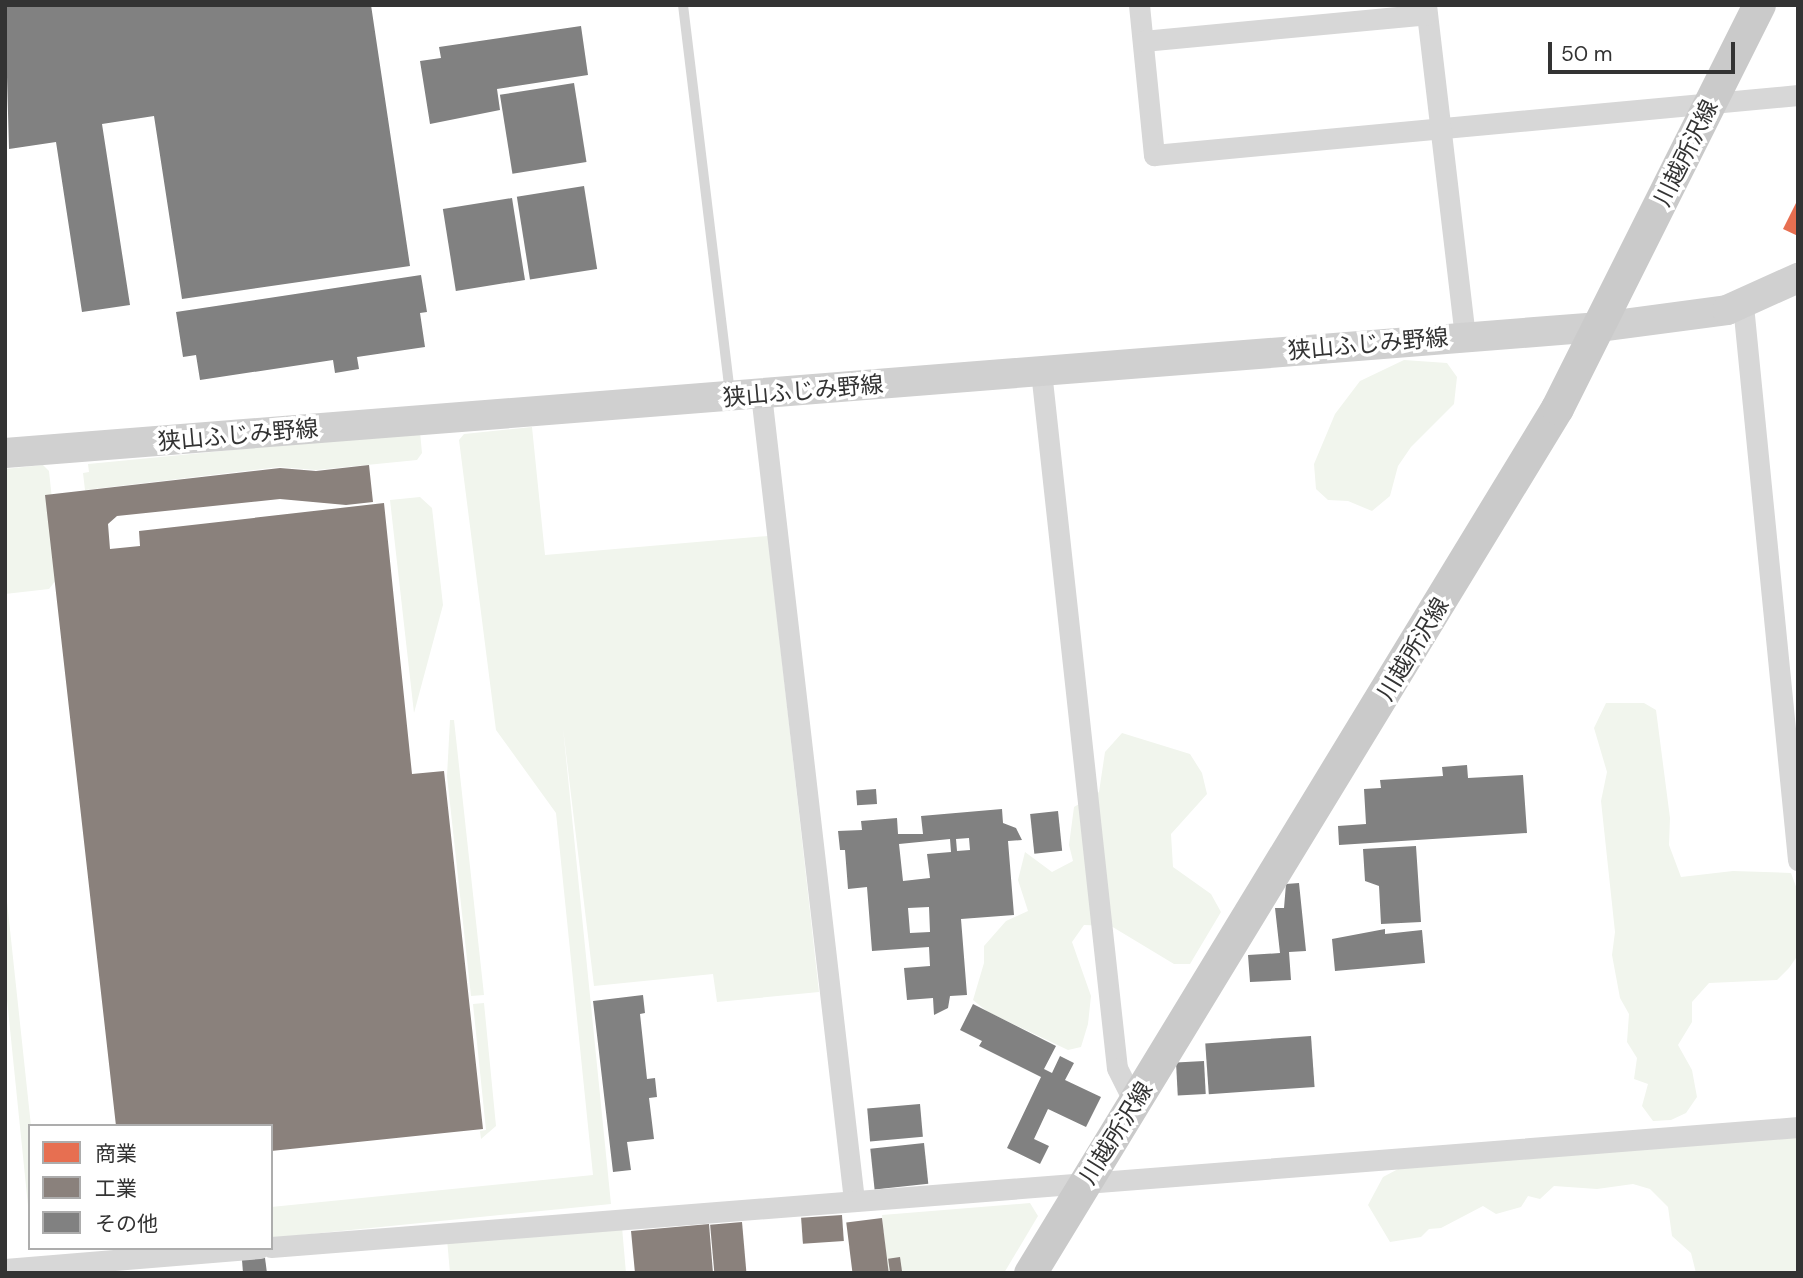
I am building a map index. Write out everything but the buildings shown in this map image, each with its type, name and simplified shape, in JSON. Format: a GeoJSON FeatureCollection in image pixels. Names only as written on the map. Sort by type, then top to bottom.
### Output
{"type":"FeatureCollection","features":[{"type":"Feature","properties":{"kind":"main road","name":"川越所沢線"},"geometry":{"type":"LineString","coordinates":[[1030,1273],[1503,501],[1600,327],[1759,5]]}},
{"type":"Feature","properties":{"kind":"main road","name":"狭山ふじみ野線"},"geometry":{"type":"LineString","coordinates":[[5,453],[1600,327],[1743,305],[1798,278]]}},
{"type":"Feature","properties":{"kind":"street"},"geometry":{"type":"LineString","coordinates":[[1139,5],[1154,155],[1798,95]]}},
{"type":"Feature","properties":{"kind":"street"},"geometry":{"type":"LineString","coordinates":[[1143,41],[1426,10],[1465,336]]}},
{"type":"Feature","properties":{"kind":"street"},"geometry":{"type":"LineString","coordinates":[[1743,305],[1798,860]]}},
{"type":"Feature","properties":{"kind":"street"},"geometry":{"type":"LineString","coordinates":[[1041,371],[1117,1068],[1135,1104]]}},
{"type":"Feature","properties":{"kind":"street"},"geometry":{"type":"LineString","coordinates":[[761,394],[854,1200]]}},
{"type":"Feature","properties":{"kind":"street"},"geometry":{"type":"LineString","coordinates":[[273,1247],[1798,1127]]}},
{"type":"Feature","properties":{"kind":"street"},"geometry":{"type":"LineString","coordinates":[[5,1269],[235,1250]]}},
{"type":"Feature","properties":{"kind":"lane"},"geometry":{"type":"LineString","coordinates":[[683,5],[730,397]]}},
{"type":"Feature","properties":{"kind":"shaded area"},"geometry":{"type":"Polygon","coordinates":[[[1404,360],[1447,363],[1457,377],[1454,404],[1411,447],[1398,466],[1390,496],[1372,511],[1348,501],[1328,500],[1316,489],[1314,464],[1335,414],[1360,381],[1404,360]]]}},
{"type":"Feature","properties":{"kind":"shaded area"},"geometry":{"type":"Polygon","coordinates":[[[532,427],[545,555],[768,536],[819,992],[717,1002],[713,974],[594,986],[563,728],[611,1204],[273,1238],[273,1207],[593,1175],[556,813],[496,730],[459,440],[464,434],[532,427]]]}},
{"type":"Feature","properties":{"kind":"shaded area"},"geometry":{"type":"Polygon","coordinates":[[[420,432],[422,453],[417,460],[316,470],[279,467],[85,490],[83,473],[89,472],[88,464],[420,432]]]}},
{"type":"Feature","properties":{"kind":"shaded area"},"geometry":{"type":"Polygon","coordinates":[[[43,465],[49,471],[60,575],[49,589],[5,594],[5,469],[43,465]]]}},
{"type":"Feature","properties":{"kind":"shaded area"},"geometry":{"type":"Polygon","coordinates":[[[420,497],[432,508],[443,605],[414,713],[390,500],[420,497]]]}},
{"type":"Feature","properties":{"kind":"shaded area"},"geometry":{"type":"Polygon","coordinates":[[[1606,703],[1644,703],[1656,710],[1670,818],[1669,845],[1681,877],[1733,871],[1791,873],[1798,892],[1798,955],[1789,968],[1777,980],[1709,983],[1692,1002],[1692,1022],[1678,1045],[1692,1070],[1697,1097],[1686,1113],[1671,1120],[1653,1121],[1642,1106],[1648,1084],[1634,1079],[1637,1058],[1627,1042],[1629,1014],[1620,998],[1612,955],[1615,932],[1601,801],[1607,772],[1594,728],[1606,703]]]}},
{"type":"Feature","properties":{"kind":"shaded area"},"geometry":{"type":"Polygon","coordinates":[[[450,720],[454,720],[484,995],[471,996],[447,776],[450,720]]]}},
{"type":"Feature","properties":{"kind":"shaded area"},"geometry":{"type":"Polygon","coordinates":[[[1122,733],[1190,754],[1202,773],[1207,794],[1171,834],[1173,867],[1211,894],[1221,912],[1190,964],[1174,964],[1111,926],[1084,925],[1072,942],[1091,996],[1088,1024],[1081,1047],[1068,1050],[988,1012],[973,1000],[984,963],[984,946],[1006,921],[1028,911],[1018,880],[1025,852],[1052,872],[1073,861],[1069,845],[1074,807],[1099,792],[1105,752],[1122,733]]]}},
{"type":"Feature","properties":{"kind":"shaded area"},"geometry":{"type":"Polygon","coordinates":[[[5,883],[31,1124],[28,1124],[28,1205],[5,980],[5,883]]]}},
{"type":"Feature","properties":{"kind":"shaded area"},"geometry":{"type":"Polygon","coordinates":[[[484,1003],[496,1126],[481,1139],[480,1131],[486,1130],[473,1004],[484,1003]]]}},
{"type":"Feature","properties":{"kind":"shaded area"},"geometry":{"type":"Polygon","coordinates":[[[1798,1136],[1798,1273],[1696,1273],[1691,1253],[1672,1236],[1668,1207],[1650,1189],[1633,1184],[1597,1189],[1554,1186],[1540,1199],[1528,1196],[1521,1207],[1496,1214],[1483,1206],[1441,1228],[1429,1229],[1421,1237],[1390,1242],[1368,1205],[1383,1177],[1402,1167],[1798,1136]]]}},
{"type":"Feature","properties":{"kind":"shaded area"},"geometry":{"type":"Polygon","coordinates":[[[1030,1203],[1038,1216],[1004,1273],[888,1273],[882,1215],[1030,1203]]]}},
{"type":"Feature","properties":{"kind":"shaded area"},"geometry":{"type":"Polygon","coordinates":[[[622,1227],[626,1273],[450,1273],[447,1239],[622,1227]]]}}]}
